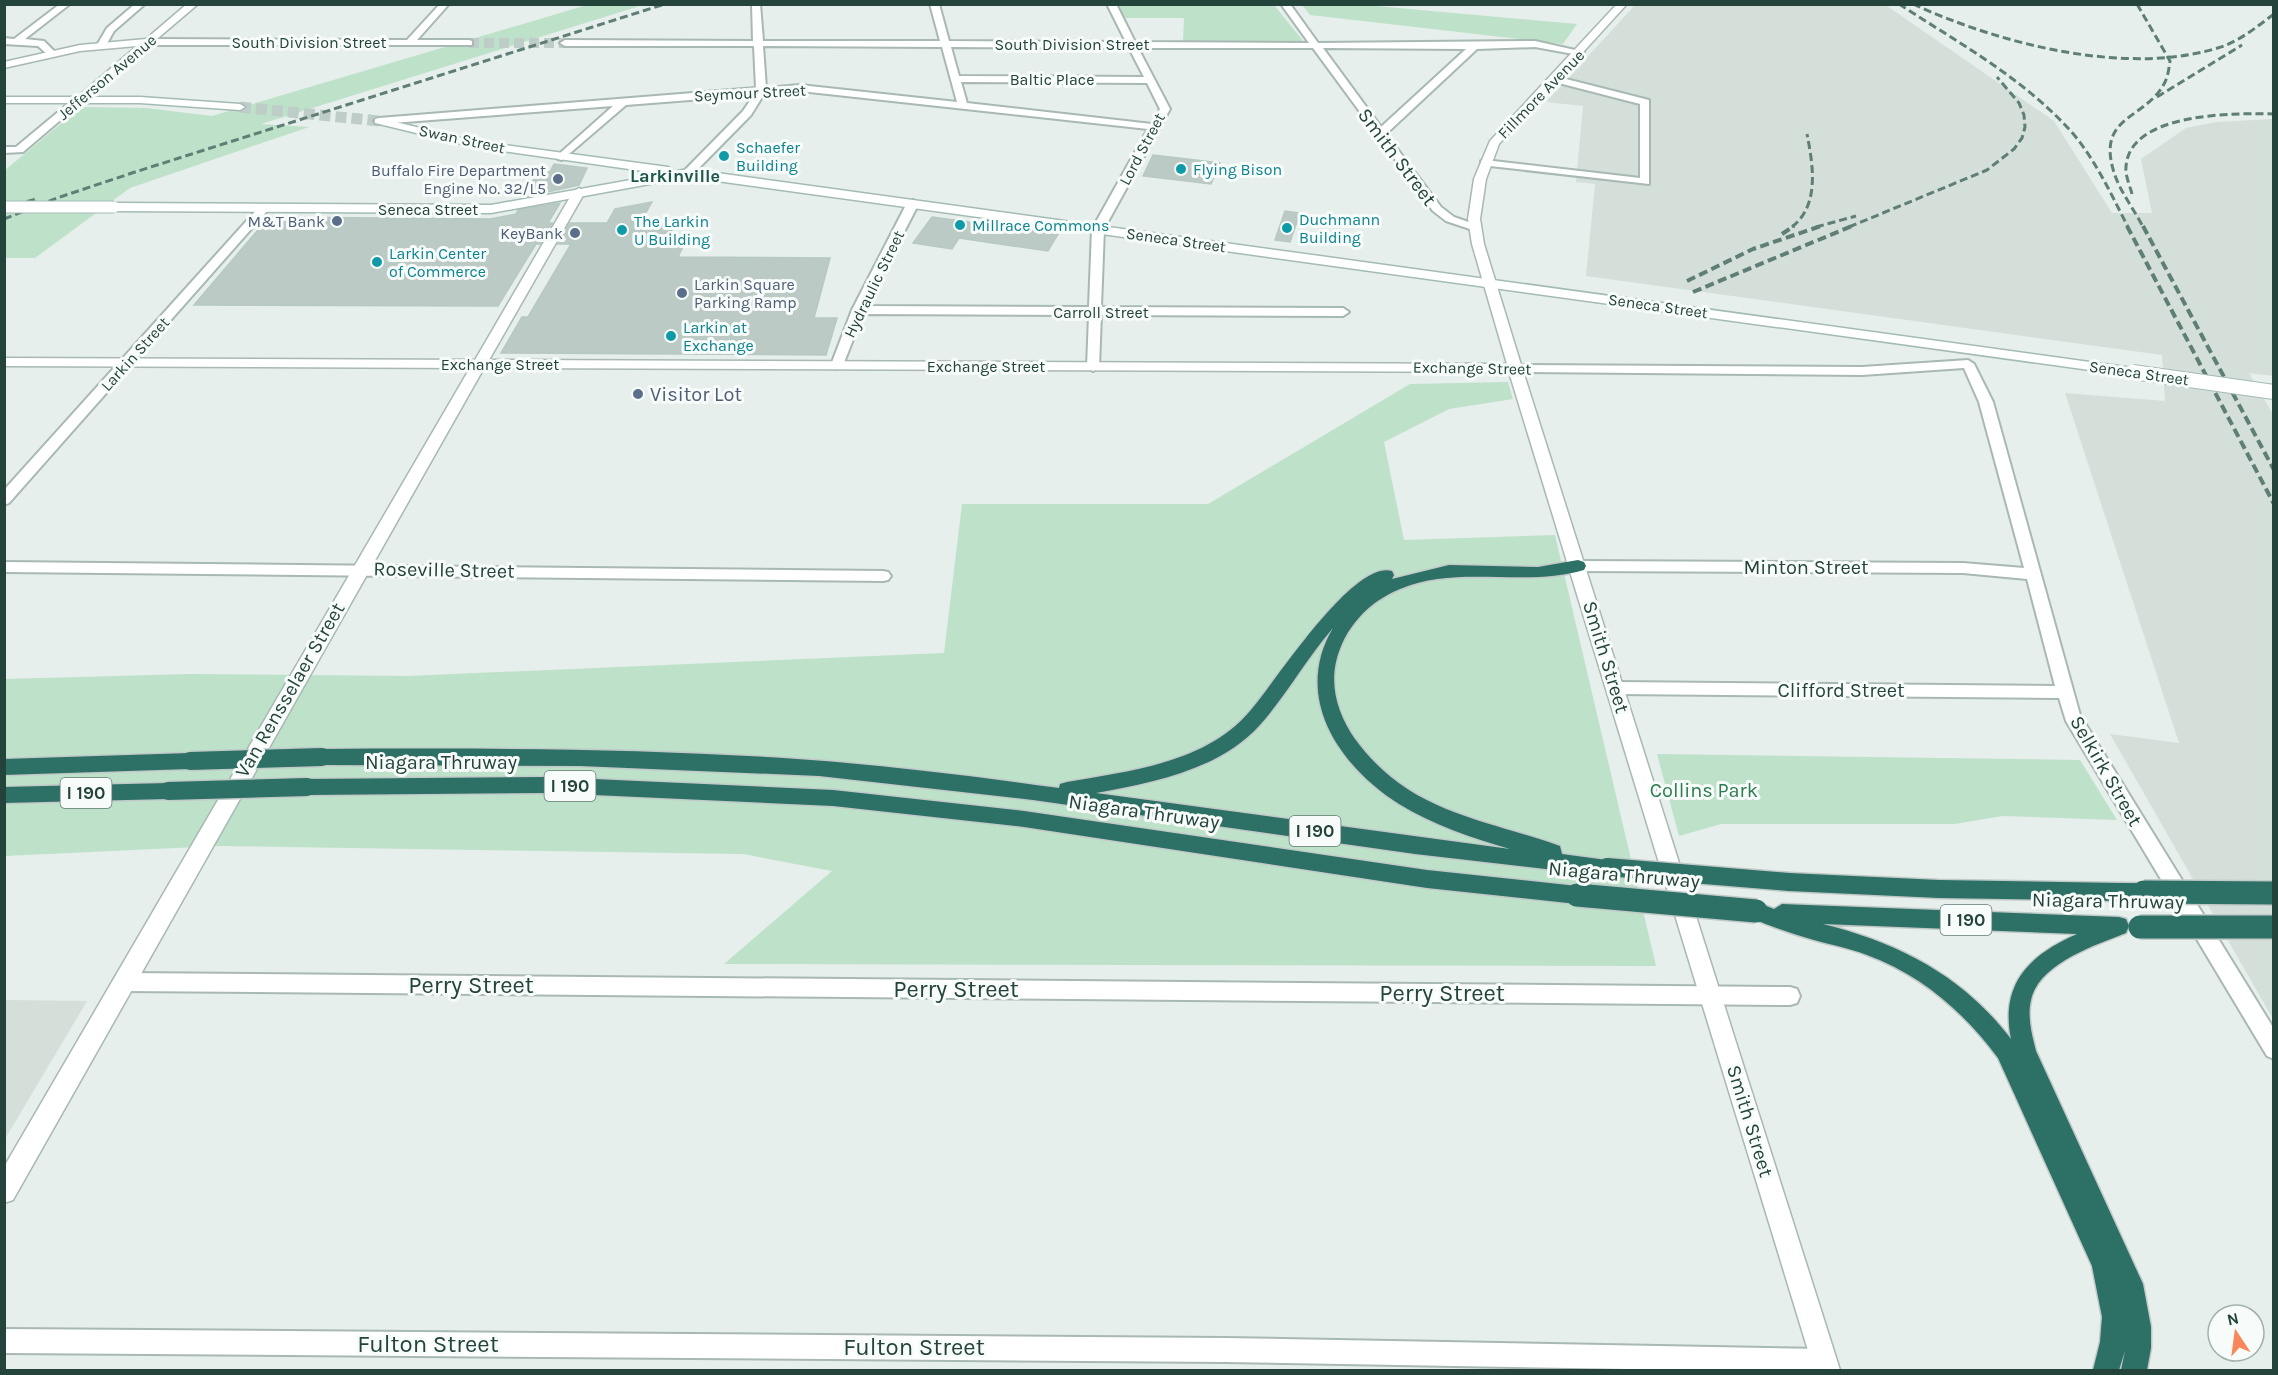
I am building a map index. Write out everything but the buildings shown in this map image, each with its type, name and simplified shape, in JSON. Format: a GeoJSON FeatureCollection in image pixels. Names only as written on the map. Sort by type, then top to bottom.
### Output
{"type":"FeatureCollection","features":[{"type":"Feature","properties":{"kind":"highway"},"geometry":{"type":"LineString","coordinates":[[1051,793],[1127,780],[1172,768],[1208,753],[1237,736],[1257,716],[1340,608],[1362,588],[1396,570],[1440,561],[1459,560],[1555,561],[1578,566]]}},
{"type":"Feature","properties":{"kind":"highway"},"geometry":{"type":"LineString","coordinates":[[1578,566],[1559,573],[1467,570],[1417,577],[1399,583],[1366,601],[1354,612],[1342,627],[1330,649],[1325,669],[1327,696],[1336,724],[1358,760],[1386,787],[1417,805],[1458,823],[1496,837],[1579,861]]}},
{"type":"Feature","properties":{"kind":"highway","name":"Niagara Thruway"},"geometry":{"type":"LineString","coordinates":[[4,767],[322,758],[556,758],[734,763],[838,770],[1051,793],[1432,848],[1579,861],[1607,867],[1789,882],[1939,889],[2274,893]]}},
{"type":"Feature","properties":{"kind":"highway","name":"Niagara Thruway"},"geometry":{"type":"LineString","coordinates":[[4,795],[307,787],[550,785],[833,798],[1024,819],[1427,879],[1756,911],[1794,920],[2274,927]]}},
{"type":"Feature","properties":{"kind":"highway"},"geometry":{"type":"LineString","coordinates":[[1794,920],[1873,947],[1930,974],[1956,993],[1976,1012],[2006,1050],[2104,1264],[2114,1296],[2117,1320],[2115,1344],[2106,1371]]}},
{"type":"Feature","properties":{"kind":"highway"},"geometry":{"type":"LineString","coordinates":[[2129,926],[2083,940],[2037,967],[2019,999],[2017,1016],[2019,1035],[2025,1052],[2130,1284],[2137,1310],[2139,1334],[2138,1356],[2134,1371]]}},
{"type":"Feature","properties":{"kind":"street"},"geometry":{"type":"LineString","coordinates":[[17,41],[66,4]]}},
{"type":"Feature","properties":{"kind":"street"},"geometry":{"type":"LineString","coordinates":[[102,45],[110,30],[141,4]]}},
{"type":"Feature","properties":{"kind":"street","name":"Jefferson Avenue"},"geometry":{"type":"LineString","coordinates":[[4,150],[19,150],[194,4]]}},
{"type":"Feature","properties":{"kind":"street"},"geometry":{"type":"LineString","coordinates":[[409,43],[445,4]]}},
{"type":"Feature","properties":{"kind":"street"},"geometry":{"type":"LineString","coordinates":[[688,173],[747,113],[761,91],[756,4]]}},
{"type":"Feature","properties":{"kind":"street"},"geometry":{"type":"LineString","coordinates":[[934,4],[963,106]]}},
{"type":"Feature","properties":{"kind":"street","name":"Lord Street"},"geometry":{"type":"LineString","coordinates":[[1098,229],[1165,109],[1111,4]]}},
{"type":"Feature","properties":{"kind":"street","name":"Smith Street"},"geometry":{"type":"LineString","coordinates":[[1285,4],[1314,46],[1443,216],[1476,228],[1478,244],[1515,368],[1826,1366]]}},
{"type":"Feature","properties":{"kind":"street","name":"Fillmore Avenue"},"geometry":{"type":"LineString","coordinates":[[1476,228],[1474,219],[1476,204],[1485,163],[1494,143],[1623,4]]}},
{"type":"Feature","properties":{"kind":"street"},"geometry":{"type":"LineString","coordinates":[[4,41],[41,43],[51,53]]}},
{"type":"Feature","properties":{"kind":"street"},"geometry":{"type":"LineString","coordinates":[[4,65],[51,53],[102,45],[149,42]]}},
{"type":"Feature","properties":{"kind":"street","name":"South Division Street"},"geometry":{"type":"LineString","coordinates":[[149,42],[469,43]]}},
{"type":"Feature","properties":{"kind":"street","name":"South Division Street"},"geometry":{"type":"LineString","coordinates":[[565,43],[1314,46],[1536,44],[1579,52]]}},
{"type":"Feature","properties":{"kind":"street"},"geometry":{"type":"LineString","coordinates":[[1380,134],[1474,46]]}},
{"type":"Feature","properties":{"kind":"street","name":"Baltic Place"},"geometry":{"type":"LineString","coordinates":[[955,79],[1150,80]]}},
{"type":"Feature","properties":{"kind":"street"},"geometry":{"type":"LineString","coordinates":[[1485,163],[1646,182],[1645,102],[1554,79]]}},
{"type":"Feature","properties":{"kind":"street","name":"Seymour Street"},"geometry":{"type":"LineString","coordinates":[[379,121],[800,88],[1155,127]]}},
{"type":"Feature","properties":{"kind":"street"},"geometry":{"type":"LineString","coordinates":[[4,100],[140,100],[240,107]]}},
{"type":"Feature","properties":{"kind":"street"},"geometry":{"type":"LineString","coordinates":[[562,158],[623,102]]}},
{"type":"Feature","properties":{"kind":"street","name":"Swan Street"},"geometry":{"type":"LineString","coordinates":[[379,121],[474,144],[562,158],[688,173]]}},
{"type":"Feature","properties":{"kind":"street","name":"Seneca Street"},"geometry":{"type":"LineString","coordinates":[[4,207],[491,209],[688,173],[2274,392]]}},
{"type":"Feature","properties":{"kind":"street","name":"Van Rensselaer Street"},"geometry":{"type":"LineString","coordinates":[[4,1191],[579,192]]}},
{"type":"Feature","properties":{"kind":"street","name":"Hydraulic Street"},"geometry":{"type":"LineString","coordinates":[[837,365],[858,310],[914,203]]}},
{"type":"Feature","properties":{"kind":"street","name":"Larkin Street"},"geometry":{"type":"LineString","coordinates":[[4,500],[264,208]]}},
{"type":"Feature","properties":{"kind":"street"},"geometry":{"type":"LineString","coordinates":[[1093,367],[1098,229]]}},
{"type":"Feature","properties":{"kind":"street","name":"Carroll Street"},"geometry":{"type":"LineString","coordinates":[[858,310],[1095,313],[1343,312]]}},
{"type":"Feature","properties":{"kind":"street","name":"Exchange Street"},"geometry":{"type":"LineString","coordinates":[[4,362],[1862,370],[1968,364]]}},
{"type":"Feature","properties":{"kind":"street","name":"Selkirk Street"},"geometry":{"type":"LineString","coordinates":[[1968,364],[1986,402],[2072,716],[2274,1049]]}},
{"type":"Feature","properties":{"kind":"street","name":"Minton Street"},"geometry":{"type":"LineString","coordinates":[[1578,566],[1963,568],[2033,574]]}},
{"type":"Feature","properties":{"kind":"street","name":"Roseville Street"},"geometry":{"type":"LineString","coordinates":[[4,567],[883,576]]}},
{"type":"Feature","properties":{"kind":"street","name":"Clifford Street"},"geometry":{"type":"LineString","coordinates":[[1616,688],[2065,692]]}},
{"type":"Feature","properties":{"kind":"street","name":"Perry Street"},"geometry":{"type":"LineString","coordinates":[[123,982],[1790,996]]}},
{"type":"Feature","properties":{"kind":"street","name":"Fulton Street"},"geometry":{"type":"LineString","coordinates":[[4,1341],[1225,1350],[1826,1366]]}},
{"type":"Feature","properties":{"kind":"shaded area"},"geometry":{"type":"Polygon","coordinates":[[[1884,4],[2054,121],[2112,213],[2152,213],[2141,159],[2186,128],[2217,122],[2273,119],[2273,376],[2249,373],[2274,416],[2273,1019],[2110,734],[2179,743],[2065,393],[2165,401],[2162,355],[1586,276],[1595,184],[1576,182],[1583,106],[1546,102],[1635,5],[1884,4]]]}},
{"type":"Feature","properties":{"kind":"shaded area"},"geometry":{"type":"Polygon","coordinates":[[[4,1000],[87,1001],[5,1139],[4,1000]]]}},
{"type":"Feature","properties":{"kind":"green space"},"geometry":{"type":"Polygon","coordinates":[[[587,5],[643,5],[261,124],[309,127],[130,188],[35,258],[5,258],[4,171],[81,107],[146,108],[212,116],[587,5]]]}},
{"type":"Feature","properties":{"kind":"green space"},"geometry":{"type":"Polygon","coordinates":[[[1117,5],[1274,5],[1304,42],[1183,41],[1184,18],[1123,18],[1117,5]]]}},
{"type":"Feature","properties":{"kind":"green space"},"geometry":{"type":"Polygon","coordinates":[[[1302,5],[1365,5],[1577,24],[1563,44],[1310,15],[1302,5]]]}},
{"type":"Feature","properties":{"kind":"green space"},"geometry":{"type":"Polygon","coordinates":[[[1508,382],[1513,399],[1449,409],[1384,442],[1404,540],[1555,535],[1656,966],[724,964],[832,871],[743,854],[219,846],[5,856],[4,679],[190,674],[408,676],[944,653],[962,504],[1208,504],[1410,384],[1508,382]]]}},
{"type":"Feature","properties":{"kind":"green space","name":"Collins Park"},"geometry":{"type":"Polygon","coordinates":[[[1657,754],[2080,760],[2117,820],[2002,816],[1955,824],[1721,824],[1679,836],[1657,754]]]}},
{"type":"Feature","properties":{"kind":"tunnel"},"geometry":{"type":"LineString","coordinates":[[469,43],[565,43]]}},
{"type":"Feature","properties":{"kind":"tunnel"},"geometry":{"type":"LineString","coordinates":[[240,107],[379,121]]}},
{"type":"Feature","properties":{"kind":"railway"},"geometry":{"type":"LineString","coordinates":[[4,219],[57,198],[135,172],[665,4]]}},
{"type":"Feature","properties":{"kind":"railway"},"geometry":{"type":"LineString","coordinates":[[1899,4],[1992,64],[2036,97],[2056,116],[2075,136],[2090,157],[2128,227]]}},
{"type":"Feature","properties":{"kind":"railway"},"geometry":{"type":"LineString","coordinates":[[1913,4],[1985,32],[2066,52],[2107,57],[2148,59],[2168,57]]}},
{"type":"Feature","properties":{"kind":"railway"},"geometry":{"type":"LineString","coordinates":[[2137,4],[2168,57]]}},
{"type":"Feature","properties":{"kind":"railway"},"geometry":{"type":"LineString","coordinates":[[2168,57],[2224,46],[2244,36],[2274,14]]}},
{"type":"Feature","properties":{"kind":"railway"},"geometry":{"type":"LineString","coordinates":[[2157,97],[2242,45]]}},
{"type":"Feature","properties":{"kind":"railway"},"geometry":{"type":"LineString","coordinates":[[2143,227],[2115,176],[2110,152],[2112,138],[2126,120],[2156,96],[2168,72],[2170,61],[2168,57]]}},
{"type":"Feature","properties":{"kind":"railway"},"geometry":{"type":"LineString","coordinates":[[1849,227],[1987,170],[2014,149],[2022,138],[2025,127],[2024,115],[2019,103],[1997,77]]}},
{"type":"Feature","properties":{"kind":"railway"},"geometry":{"type":"LineString","coordinates":[[2132,194],[2126,167],[2132,149],[2145,135],[2186,119],[2235,114],[2274,114]]}},
{"type":"Feature","properties":{"kind":"railway"},"geometry":{"type":"LineString","coordinates":[[1792,227],[1801,218],[1811,196],[1812,171],[1807,134]]}},
{"type":"Feature","properties":{"kind":"railway"},"geometry":{"type":"LineString","coordinates":[[4,208],[36,199]]}},
{"type":"Feature","properties":{"kind":"railway"},"geometry":{"type":"LineString","coordinates":[[1816,227],[1856,216]]}},
{"type":"Feature","properties":{"kind":"railway"},"geometry":{"type":"LineString","coordinates":[[1782,234],[1794,226]]}},
{"type":"Feature","properties":{"kind":"railway"},"geometry":{"type":"LineString","coordinates":[[1687,281],[1753,249],[1821,226]]}},
{"type":"Feature","properties":{"kind":"railway"},"geometry":{"type":"LineString","coordinates":[[1693,292],[1852,226]]}},
{"type":"Feature","properties":{"kind":"railway"},"geometry":{"type":"LineString","coordinates":[[2127,226],[2274,504]]}},
{"type":"Feature","properties":{"kind":"railway"},"geometry":{"type":"LineString","coordinates":[[2143,226],[2274,470]]}},
{"type":"Feature","properties":{"kind":"place","name":"Schaefer Building"},"geometry":{"type":"Point","coordinates":[724,156]}},
{"type":"Feature","properties":{"kind":"place","name":"Flying Bison"},"geometry":{"type":"Point","coordinates":[1181,169]}},
{"type":"Feature","properties":{"kind":"place","name":"Buffalo Fire Department Engine No. 32/L5"},"geometry":{"type":"Point","coordinates":[558,179]}},
{"type":"Feature","properties":{"kind":"place","name":"M&T Bank"},"geometry":{"type":"Point","coordinates":[337,221]}},
{"type":"Feature","properties":{"kind":"place","name":"Millrace Commons"},"geometry":{"type":"Point","coordinates":[960,225]}},
{"type":"Feature","properties":{"kind":"place","name":"Duchmann Building"},"geometry":{"type":"Point","coordinates":[1287,228]}},
{"type":"Feature","properties":{"kind":"place","name":"The Larkin U Building"},"geometry":{"type":"Point","coordinates":[622,230]}},
{"type":"Feature","properties":{"kind":"place","name":"KeyBank"},"geometry":{"type":"Point","coordinates":[575,233]}},
{"type":"Feature","properties":{"kind":"place","name":"Larkin Center of Commerce"},"geometry":{"type":"Point","coordinates":[377,262]}},
{"type":"Feature","properties":{"kind":"place","name":"Larkin Square Parking Ramp"},"geometry":{"type":"Point","coordinates":[682,293]}},
{"type":"Feature","properties":{"kind":"place","name":"Larkin at Exchange"},"geometry":{"type":"Point","coordinates":[671,336]}},
{"type":"Feature","properties":{"kind":"place","name":"Visitor Lot"},"geometry":{"type":"Point","coordinates":[638,394]}},
{"type":"Feature","properties":{"kind":"district","name":"Larkinville"},"geometry":{"type":"Point","coordinates":[675,176]}}]}
